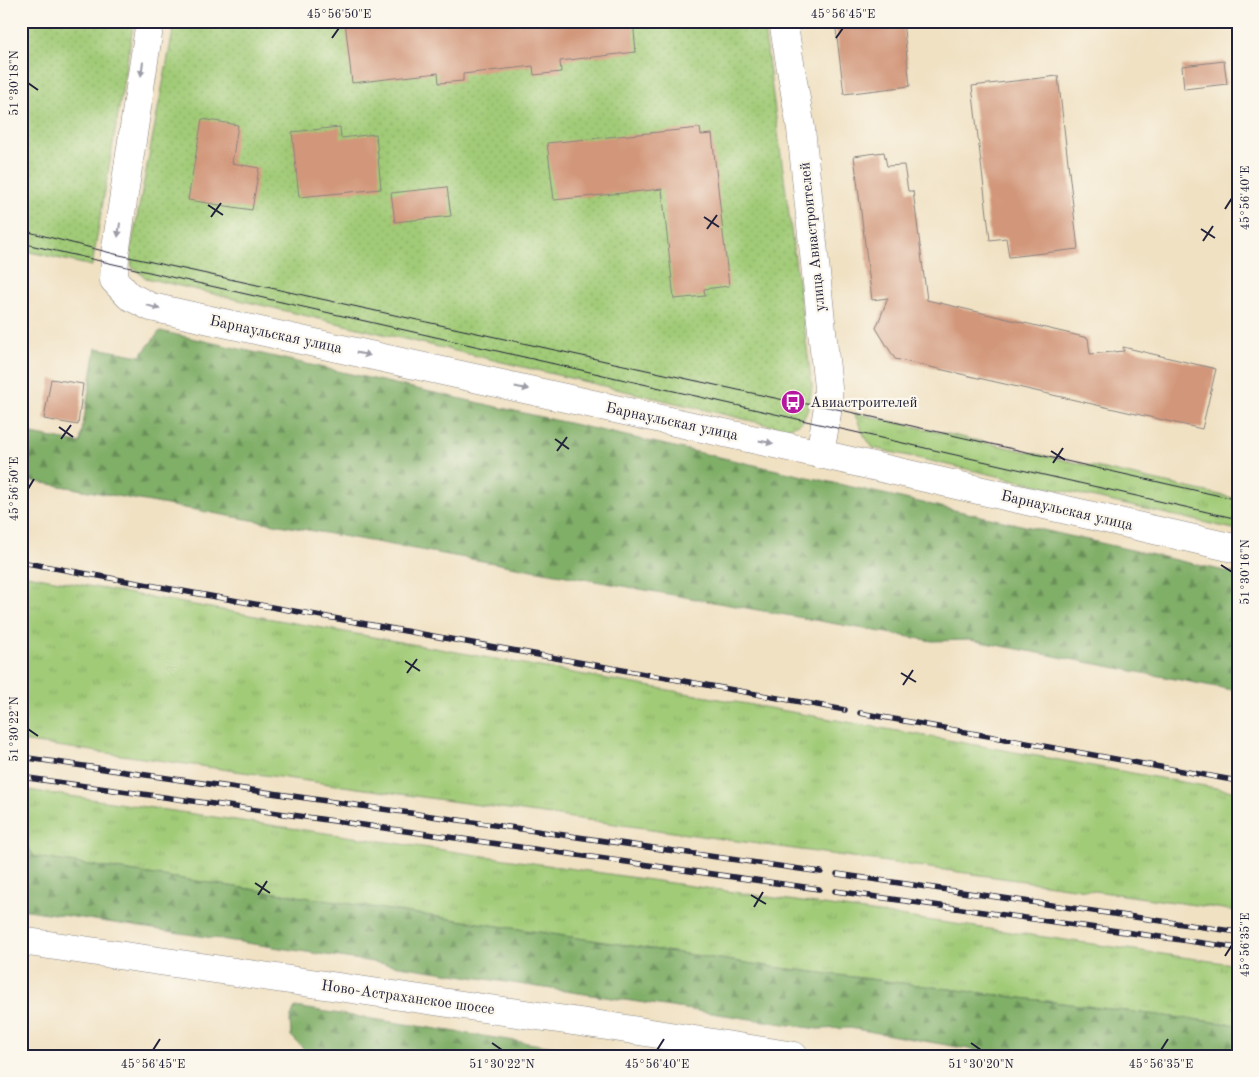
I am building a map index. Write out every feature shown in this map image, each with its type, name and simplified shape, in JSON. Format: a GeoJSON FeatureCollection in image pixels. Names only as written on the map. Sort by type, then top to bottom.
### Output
{"type":"FeatureCollection","features":[{"type":"Feature","properties":{"kind":"street","name":"Барнаульская улица"},"geometry":{"type":"LineString","coordinates":[[150,21],[115,254],[114,280],[129,296],[151,307],[820,454],[1238,549]]}},
{"type":"Feature","properties":{"kind":"street","name":"улица Авиастроителей"},"geometry":{"type":"LineString","coordinates":[[783,21],[801,130],[828,388],[827,416],[820,454]]}},
{"type":"Feature","properties":{"kind":"street","name":"Ново-Астраханское шоссе"},"geometry":{"type":"LineString","coordinates":[[21,941],[614,1027],[794,1056]]}},
{"type":"Feature","properties":{"kind":"green space"},"geometry":{"type":"Polygon","coordinates":[[[21,21],[134,21],[92,266],[21,250],[21,21]]]}},
{"type":"Feature","properties":{"kind":"green space"},"geometry":{"type":"Polygon","coordinates":[[[175,21],[763,21],[812,386],[809,406],[802,422],[786,429],[146,278],[132,267],[130,254],[175,21]]]}},
{"type":"Feature","properties":{"kind":"green space"},"geometry":{"type":"Polygon","coordinates":[[[160,331],[1238,574],[1238,691],[970,640],[932,641],[21,479],[21,432],[80,443],[96,348],[140,356],[160,331]]]}},
{"type":"Feature","properties":{"kind":"green space"},"geometry":{"type":"Polygon","coordinates":[[[854,413],[1238,499],[1238,530],[873,448],[864,435],[854,413]]]}},
{"type":"Feature","properties":{"kind":"green space"},"geometry":{"type":"Polygon","coordinates":[[[21,574],[1238,792],[1238,911],[21,741],[21,574]]]}},
{"type":"Feature","properties":{"kind":"green space"},"geometry":{"type":"Polygon","coordinates":[[[21,789],[1238,965],[1238,1025],[773,967],[35,857],[21,838],[21,789]]]}},
{"type":"Feature","properties":{"kind":"green space"},"geometry":{"type":"Polygon","coordinates":[[[21,838],[35,857],[773,967],[1238,1025],[1238,1056],[1009,1056],[850,1028],[817,1029],[21,909],[21,838]]]}},
{"type":"Feature","properties":{"kind":"green space"},"geometry":{"type":"Polygon","coordinates":[[[295,1007],[612,1056],[316,1056],[309,1054],[291,1036],[290,1020],[295,1007]]]}},
{"type":"Feature","properties":{"kind":"building"},"geometry":{"type":"Polygon","coordinates":[[[345,21],[633,21],[636,52],[560,61],[561,72],[534,75],[533,66],[463,74],[463,81],[439,83],[438,73],[352,83],[345,21]]]}},
{"type":"Feature","properties":{"kind":"building"},"geometry":{"type":"Polygon","coordinates":[[[835,21],[903,21],[910,86],[844,94],[835,21]]]}},
{"type":"Feature","properties":{"kind":"building"},"geometry":{"type":"Polygon","coordinates":[[[1224,61],[1227,84],[1184,89],[1182,66],[1224,61]]]}},
{"type":"Feature","properties":{"kind":"building"},"geometry":{"type":"Polygon","coordinates":[[[1058,76],[1078,249],[1009,257],[1006,238],[990,240],[972,86],[1058,76]]]}},
{"type":"Feature","properties":{"kind":"building"},"geometry":{"type":"Polygon","coordinates":[[[202,119],[238,125],[232,163],[259,168],[252,210],[188,200],[202,119]]]}},
{"type":"Feature","properties":{"kind":"building"},"geometry":{"type":"Polygon","coordinates":[[[340,127],[341,138],[376,134],[381,189],[299,197],[292,132],[340,127]]]}},
{"type":"Feature","properties":{"kind":"building"},"geometry":{"type":"Polygon","coordinates":[[[700,128],[701,135],[712,134],[729,286],[704,289],[705,296],[674,299],[662,189],[554,200],[547,143],[700,128]]]}},
{"type":"Feature","properties":{"kind":"building"},"geometry":{"type":"Polygon","coordinates":[[[884,152],[887,166],[904,165],[908,191],[913,191],[927,300],[1088,338],[1090,354],[1124,351],[1123,347],[1216,369],[1202,429],[895,359],[876,328],[888,298],[872,300],[854,156],[884,152]]]}},
{"type":"Feature","properties":{"kind":"building"},"geometry":{"type":"Polygon","coordinates":[[[447,187],[451,216],[395,222],[391,193],[447,187]]]}},
{"type":"Feature","properties":{"kind":"building"},"geometry":{"type":"Polygon","coordinates":[[[51,379],[83,384],[78,425],[44,419],[51,379]]]}},
{"type":"Feature","properties":{"kind":"tram line"},"geometry":{"type":"LineString","coordinates":[[21,230],[115,254],[793,402],[828,407],[1238,500]]}},
{"type":"Feature","properties":{"kind":"tram line"},"geometry":{"type":"LineString","coordinates":[[21,243],[1238,519]]}},
{"type":"Feature","properties":{"kind":"railway"},"geometry":{"type":"LineString","coordinates":[[21,562],[845,710]]}},
{"type":"Feature","properties":{"kind":"railway"},"geometry":{"type":"LineString","coordinates":[[860,713],[1238,781]]}},
{"type":"Feature","properties":{"kind":"railway"},"geometry":{"type":"LineString","coordinates":[[21,757],[821,872]]}},
{"type":"Feature","properties":{"kind":"railway"},"geometry":{"type":"LineString","coordinates":[[21,777],[819,889]]}},
{"type":"Feature","properties":{"kind":"railway"},"geometry":{"type":"LineString","coordinates":[[837,874],[1238,932]]}},
{"type":"Feature","properties":{"kind":"railway"},"geometry":{"type":"LineString","coordinates":[[835,891],[1238,948]]}},
{"type":"Feature","properties":{"kind":"place","name":"Авиастроителей"},"geometry":{"type":"Point","coordinates":[793,402]}}]}
